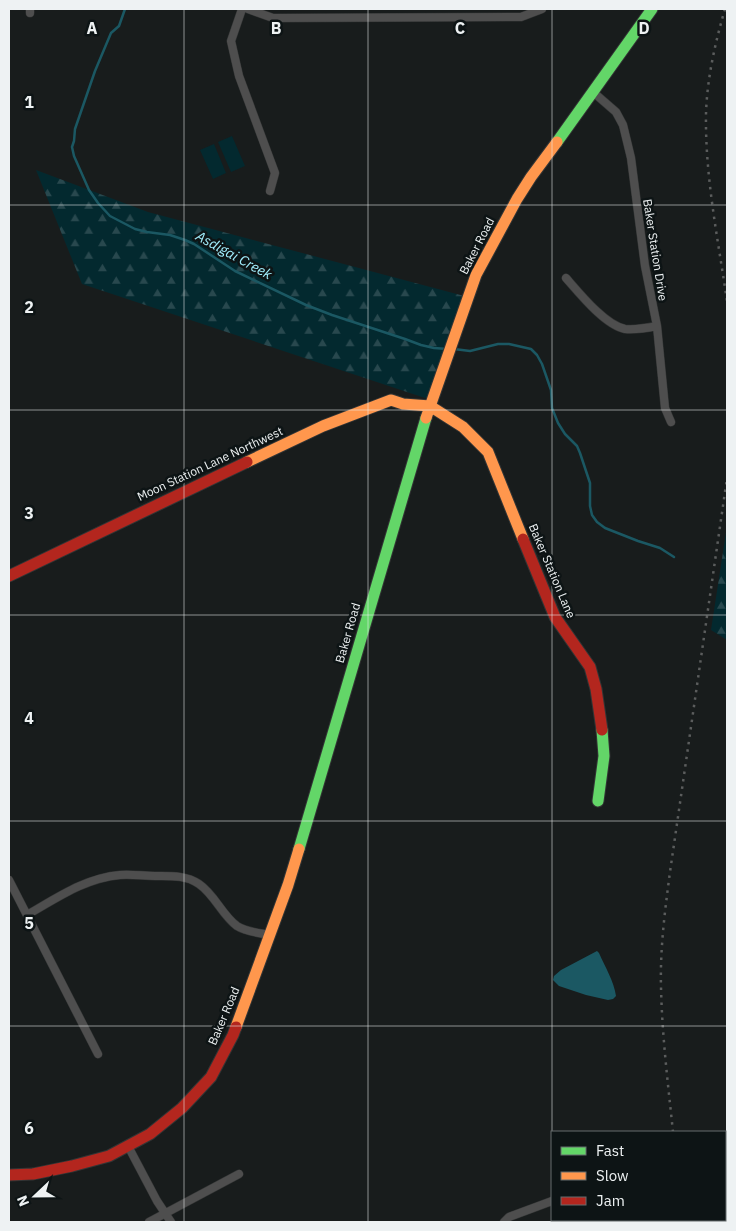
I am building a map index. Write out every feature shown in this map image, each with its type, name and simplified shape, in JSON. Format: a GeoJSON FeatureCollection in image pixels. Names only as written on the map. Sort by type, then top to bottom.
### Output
{"type":"FeatureCollection","features":[{"type":"Feature","properties":{"kind":"main road","name":"Baker Road"},"geometry":{"type":"LineString","coordinates":[[9,1175],[32,1174],[109,1156],[150,1134],[182,1108],[211,1077],[233,1035],[295,863],[430,406],[476,275],[531,177],[652,9]]}},
{"type":"Feature","properties":{"kind":"main road","name":"Moon Station Lane Northwest"},"geometry":{"type":"LineString","coordinates":[[9,576],[323,426],[391,400],[403,404],[430,406]]}},
{"type":"Feature","properties":{"kind":"main road","name":"Baker Station Lane"},"geometry":{"type":"LineString","coordinates":[[430,406],[463,427],[488,452],[555,617],[590,667],[596,689],[604,756],[598,801]]}},
{"type":"Feature","properties":{"kind":"street"},"geometry":{"type":"LineString","coordinates":[[242,9],[231,41],[239,76],[275,174],[270,191]]}},
{"type":"Feature","properties":{"kind":"street"},"geometry":{"type":"LineString","coordinates":[[248,9],[273,18],[521,17],[542,9]]}},
{"type":"Feature","properties":{"kind":"street","name":"Baker Station Drive"},"geometry":{"type":"LineString","coordinates":[[593,92],[616,112],[622,125],[631,158],[645,266],[657,326],[665,408],[671,422]]}},
{"type":"Feature","properties":{"kind":"street"},"geometry":{"type":"LineString","coordinates":[[566,278],[600,315],[622,328],[632,330],[657,326]]}},
{"type":"Feature","properties":{"kind":"street"},"geometry":{"type":"LineString","coordinates":[[26,915],[91,880],[123,874],[170,876],[187,878],[199,884],[212,895],[237,927],[270,935]]}},
{"type":"Feature","properties":{"kind":"street"},"geometry":{"type":"LineString","coordinates":[[9,880],[98,1054]]}},
{"type":"Feature","properties":{"kind":"street"},"geometry":{"type":"LineString","coordinates":[[128,1146],[171,1222]]}},
{"type":"Feature","properties":{"kind":"street"},"geometry":{"type":"LineString","coordinates":[[149,1222],[240,1174]]}},
{"type":"Feature","properties":{"kind":"street"},"geometry":{"type":"LineString","coordinates":[[504,1222],[509,1217],[551,1202]]}},
{"type":"Feature","properties":{"kind":"green space"},"geometry":{"type":"Polygon","coordinates":[[[232,136],[245,166],[231,172],[218,142],[232,136]]]}},
{"type":"Feature","properties":{"kind":"green space"},"geometry":{"type":"Polygon","coordinates":[[[214,144],[226,173],[213,179],[200,150],[214,144]]]}},
{"type":"Feature","properties":{"kind":"green space"},"geometry":{"type":"Polygon","coordinates":[[[36,170],[148,212],[468,297],[431,400],[82,284],[36,170]]]}},
{"type":"Feature","properties":{"kind":"green space"},"geometry":{"type":"Polygon","coordinates":[[[727,526],[727,640],[711,630],[727,526]]]}},
{"type":"Feature","properties":{"kind":"shaded area"},"geometry":{"type":"Polygon","coordinates":[[[597,951],[613,985],[616,996],[613,999],[608,1000],[586,995],[559,986],[553,980],[554,976],[561,970],[597,951]]]}},
{"type":"Feature","properties":{"kind":"waterway","name":"Asdigai Creek"},"geometry":{"type":"LineString","coordinates":[[125,9],[119,26],[111,33],[95,71],[75,129],[72,147],[89,190],[110,216],[135,229],[170,235],[194,244],[235,271],[306,305],[421,345],[448,349]]}},
{"type":"Feature","properties":{"kind":"waterway","name":"Asdigai Creek"},"geometry":{"type":"LineString","coordinates":[[454,349],[470,351],[498,344],[509,344],[531,349],[542,364],[551,390],[552,408],[558,423],[565,434],[577,446],[580,453],[590,483],[592,515],[605,528],[660,548],[674,557]]}},
{"type":"Feature","properties":{"kind":"railway"},"geometry":{"type":"LineString","coordinates":[[725,9],[712,61],[708,88],[706,138],[710,185],[727,301]]}},
{"type":"Feature","properties":{"kind":"railway"},"geometry":{"type":"LineString","coordinates":[[673,1131],[662,1005],[661,958],[663,929],[727,478]]}},
{"type":"Feature","properties":{"kind":"traffic: fast"},"geometry":{"type":"LineString","coordinates":[[557,142],[652,9]]}},
{"type":"Feature","properties":{"kind":"traffic: fast"},"geometry":{"type":"LineString","coordinates":[[299,849],[426,418]]}},
{"type":"Feature","properties":{"kind":"traffic: fast"},"geometry":{"type":"LineString","coordinates":[[598,801],[604,756],[602,730]]}},
{"type":"Feature","properties":{"kind":"traffic: slow"},"geometry":{"type":"LineString","coordinates":[[426,418],[476,275],[517,199],[557,142]]}},
{"type":"Feature","properties":{"kind":"traffic: slow"},"geometry":{"type":"LineString","coordinates":[[247,462],[323,426],[391,400],[403,404],[430,406],[463,427],[488,452],[523,539]]}},
{"type":"Feature","properties":{"kind":"traffic: slow"},"geometry":{"type":"LineString","coordinates":[[236,1027],[288,885],[299,849]]}},
{"type":"Feature","properties":{"kind":"traffic: jam"},"geometry":{"type":"LineString","coordinates":[[9,576],[247,462]]}},
{"type":"Feature","properties":{"kind":"traffic: jam"},"geometry":{"type":"LineString","coordinates":[[523,539],[555,617],[590,667],[596,689],[602,730]]}},
{"type":"Feature","properties":{"kind":"traffic: jam"},"geometry":{"type":"LineString","coordinates":[[9,1175],[33,1174],[109,1156],[150,1134],[182,1108],[211,1077],[236,1027]]}}]}
